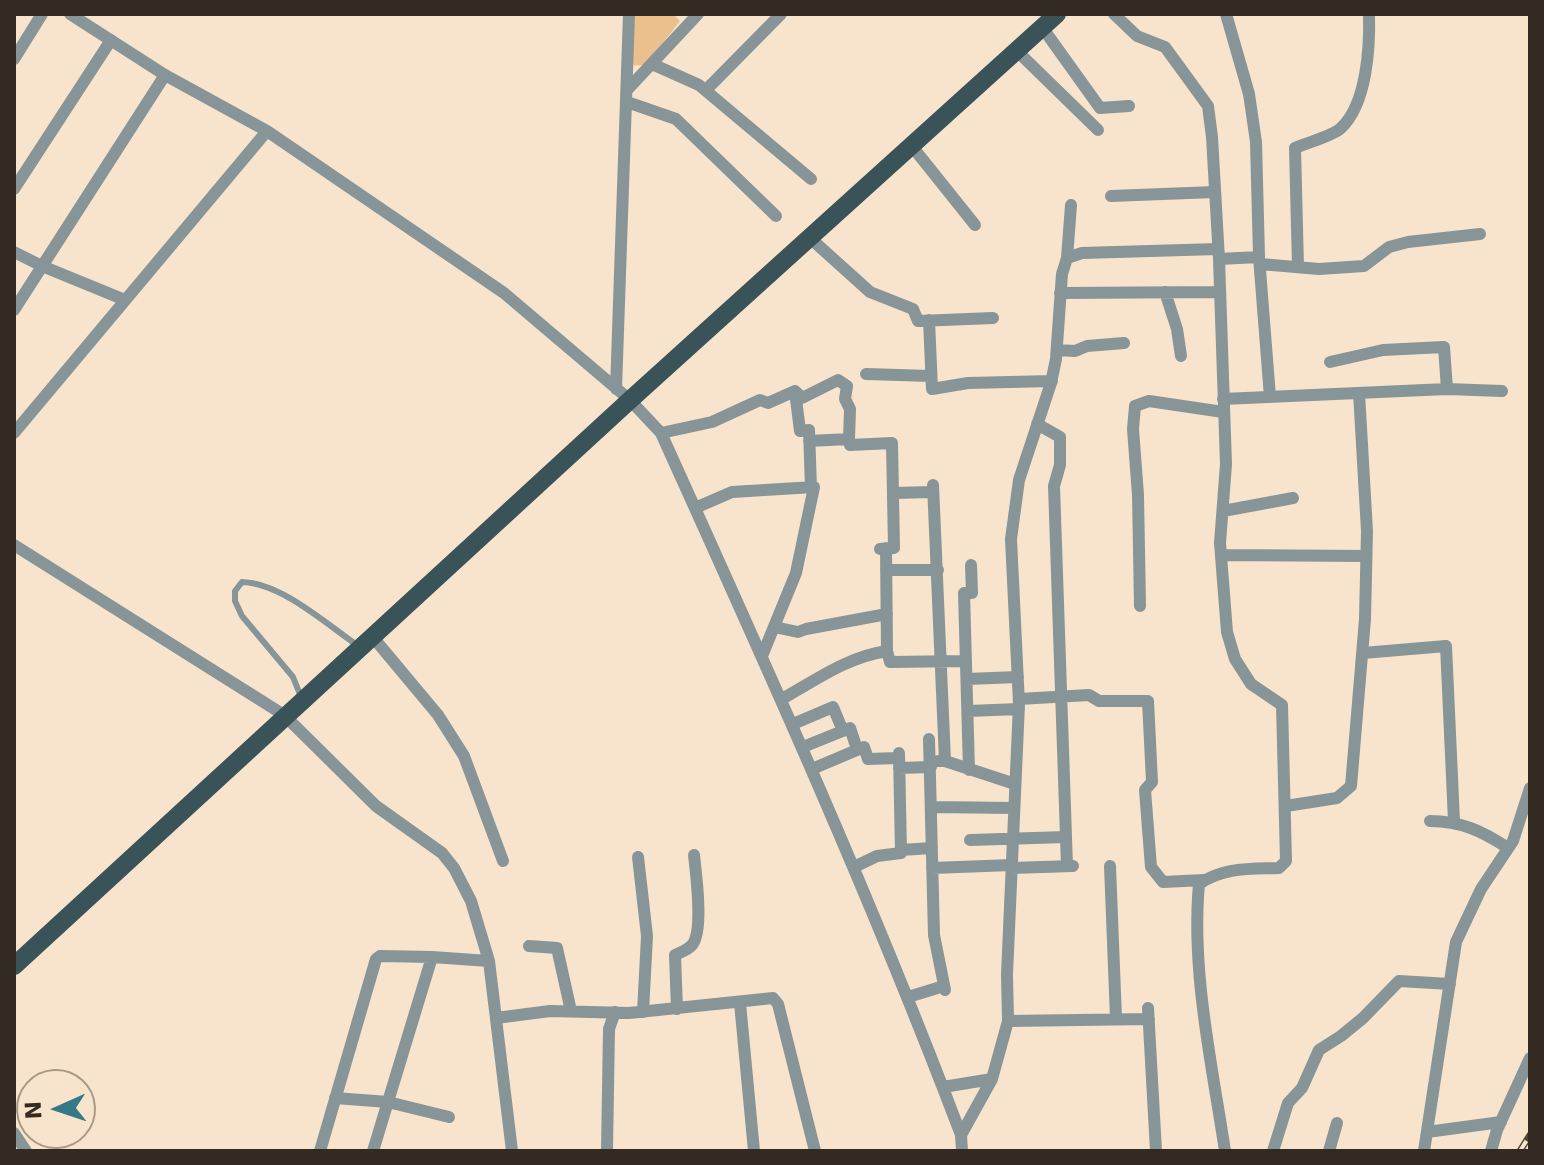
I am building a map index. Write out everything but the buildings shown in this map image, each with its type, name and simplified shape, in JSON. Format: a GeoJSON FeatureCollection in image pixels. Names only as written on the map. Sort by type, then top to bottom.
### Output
{"type":"FeatureCollection","features":[{"type":"Feature","properties":{"kind":"main road"},"geometry":{"type":"LineString","coordinates":[[14,966],[366,642],[623,394],[810,238],[1057,14]]}},
{"type":"Feature","properties":{"kind":"street"},"geometry":{"type":"LineString","coordinates":[[14,59],[42,14]]}},
{"type":"Feature","properties":{"kind":"street"},"geometry":{"type":"LineString","coordinates":[[70,14],[165,75],[267,131],[504,293],[623,394],[661,433],[782,699],[854,867],[943,1087],[961,1135],[962,1151]]}},
{"type":"Feature","properties":{"kind":"street"},"geometry":{"type":"LineString","coordinates":[[623,394],[629,14]]}},
{"type":"Feature","properties":{"kind":"street"},"geometry":{"type":"LineString","coordinates":[[628,95],[698,14]]}},
{"type":"Feature","properties":{"kind":"street"},"geometry":{"type":"LineString","coordinates":[[706,90],[781,14]]}},
{"type":"Feature","properties":{"kind":"street"},"geometry":{"type":"LineString","coordinates":[[1114,14],[1137,36],[1165,47],[1208,106],[1219,254],[1226,464],[1221,555],[1227,632],[1235,659],[1251,684],[1282,705],[1286,861],[1279,868],[1232,869],[1211,875],[1199,884],[1196,911],[1204,1018],[1225,1151]]}},
{"type":"Feature","properties":{"kind":"street"},"geometry":{"type":"LineString","coordinates":[[1226,14],[1249,94],[1256,142],[1260,260],[1270,397]]}},
{"type":"Feature","properties":{"kind":"street"},"geometry":{"type":"LineString","coordinates":[[1298,267],[1295,148],[1341,128],[1353,108],[1365,79],[1370,48],[1369,14]]}},
{"type":"Feature","properties":{"kind":"street"},"geometry":{"type":"LineString","coordinates":[[1042,27],[1100,108],[1129,106]]}},
{"type":"Feature","properties":{"kind":"street"},"geometry":{"type":"LineString","coordinates":[[14,189],[111,40]]}},
{"type":"Feature","properties":{"kind":"street"},"geometry":{"type":"LineString","coordinates":[[1016,50],[1098,130]]}},
{"type":"Feature","properties":{"kind":"street"},"geometry":{"type":"LineString","coordinates":[[652,64],[706,90],[811,179]]}},
{"type":"Feature","properties":{"kind":"street"},"geometry":{"type":"LineString","coordinates":[[14,310],[165,75]]}},
{"type":"Feature","properties":{"kind":"street"},"geometry":{"type":"LineString","coordinates":[[628,95],[676,119],[776,216]]}},
{"type":"Feature","properties":{"kind":"street"},"geometry":{"type":"LineString","coordinates":[[14,433],[267,131]]}},
{"type":"Feature","properties":{"kind":"street"},"geometry":{"type":"LineString","coordinates":[[911,145],[975,225]]}},
{"type":"Feature","properties":{"kind":"street"},"geometry":{"type":"LineString","coordinates":[[1111,196],[1215,192]]}},
{"type":"Feature","properties":{"kind":"street"},"geometry":{"type":"LineString","coordinates":[[961,1135],[992,1079],[1008,1021],[1019,704],[1011,539],[1019,480],[1052,381],[1071,205]]}},
{"type":"Feature","properties":{"kind":"street"},"geometry":{"type":"LineString","coordinates":[[1067,258],[1098,252],[1219,254],[1319,269],[1364,266],[1389,247],[1408,242],[1480,234]]}},
{"type":"Feature","properties":{"kind":"street"},"geometry":{"type":"LineString","coordinates":[[810,238],[870,292],[913,309],[918,321],[993,318]]}},
{"type":"Feature","properties":{"kind":"street"},"geometry":{"type":"LineString","coordinates":[[14,252],[125,300]]}},
{"type":"Feature","properties":{"kind":"street"},"geometry":{"type":"LineString","coordinates":[[1165,292],[1177,329],[1181,356]]}},
{"type":"Feature","properties":{"kind":"street"},"geometry":{"type":"LineString","coordinates":[[1060,293],[1220,292]]}},
{"type":"Feature","properties":{"kind":"street"},"geometry":{"type":"LineString","coordinates":[[929,320],[932,389],[968,383],[1052,381]]}},
{"type":"Feature","properties":{"kind":"street"},"geometry":{"type":"LineString","coordinates":[[1057,350],[1075,351],[1087,346],[1124,343]]}},
{"type":"Feature","properties":{"kind":"street"},"geometry":{"type":"LineString","coordinates":[[1330,362],[1383,350],[1444,347],[1447,389]]}},
{"type":"Feature","properties":{"kind":"street"},"geometry":{"type":"LineString","coordinates":[[866,374],[931,376]]}},
{"type":"Feature","properties":{"kind":"street"},"geometry":{"type":"LineString","coordinates":[[795,391],[802,398],[838,380],[847,386],[845,399],[850,409],[850,445],[892,443],[894,548],[883,548],[890,662],[966,661]]}},
{"type":"Feature","properties":{"kind":"street"},"geometry":{"type":"LineString","coordinates":[[1140,606],[1133,429],[1135,406],[1149,401],[1223,406],[1270,397],[1447,389],[1502,391]]}},
{"type":"Feature","properties":{"kind":"street"},"geometry":{"type":"LineString","coordinates":[[661,433],[712,422],[760,400],[768,403],[795,391]]}},
{"type":"Feature","properties":{"kind":"street"},"geometry":{"type":"LineString","coordinates":[[795,391],[800,431],[809,430],[811,488]]}},
{"type":"Feature","properties":{"kind":"street"},"geometry":{"type":"LineString","coordinates":[[1286,806],[1337,798],[1351,786],[1363,653],[1366,556],[1359,393]]}},
{"type":"Feature","properties":{"kind":"street"},"geometry":{"type":"LineString","coordinates":[[932,868],[1070,866],[1060,697],[1054,486],[1060,465],[1060,437],[1037,424]]}},
{"type":"Feature","properties":{"kind":"street"},"geometry":{"type":"LineString","coordinates":[[809,441],[849,439]]}},
{"type":"Feature","properties":{"kind":"street"},"geometry":{"type":"LineString","coordinates":[[695,508],[732,492],[814,487],[796,573],[762,656]]}},
{"type":"Feature","properties":{"kind":"street"},"geometry":{"type":"LineString","coordinates":[[893,493],[933,489],[945,761]]}},
{"type":"Feature","properties":{"kind":"street"},"geometry":{"type":"LineString","coordinates":[[1223,511],[1293,498]]}},
{"type":"Feature","properties":{"kind":"street"},"geometry":{"type":"LineString","coordinates":[[14,545],[284,715],[376,806],[442,853],[454,868],[471,901],[489,961],[512,1151]]}},
{"type":"Feature","properties":{"kind":"street"},"geometry":{"type":"LineString","coordinates":[[1221,555],[1366,556]]}},
{"type":"Feature","properties":{"kind":"street"},"geometry":{"type":"LineString","coordinates":[[969,770],[964,593],[972,593],[971,565]]}},
{"type":"Feature","properties":{"kind":"street"},"geometry":{"type":"LineString","coordinates":[[886,570],[938,570]]}},
{"type":"Feature","properties":{"kind":"street"},"geometry":{"type":"LineString","coordinates":[[774,627],[798,632],[887,614]]}},
{"type":"Feature","properties":{"kind":"street"},"geometry":{"type":"LineString","coordinates":[[939,626],[965,626]]}},
{"type":"Feature","properties":{"kind":"street"},"geometry":{"type":"LineString","coordinates":[[366,642],[438,715],[464,756],[503,861]]}},
{"type":"Feature","properties":{"kind":"street"},"geometry":{"type":"LineString","coordinates":[[1363,653],[1446,646],[1454,821]]}},
{"type":"Feature","properties":{"kind":"street"},"geometry":{"type":"LineString","coordinates":[[782,699],[836,667],[869,654],[887,651]]}},
{"type":"Feature","properties":{"kind":"street"},"geometry":{"type":"LineString","coordinates":[[967,679],[1018,677]]}},
{"type":"Feature","properties":{"kind":"street"},"geometry":{"type":"LineString","coordinates":[[968,711],[1089,695],[1099,701],[1148,701],[1152,782],[1145,790],[1151,867],[1163,882],[1205,880]]}},
{"type":"Feature","properties":{"kind":"street"},"geometry":{"type":"LineString","coordinates":[[793,724],[833,707],[843,731]]}},
{"type":"Feature","properties":{"kind":"street"},"geometry":{"type":"LineString","coordinates":[[803,747],[850,728],[857,749]]}},
{"type":"Feature","properties":{"kind":"street"},"geometry":{"type":"LineString","coordinates":[[908,997],[945,988],[934,935],[929,739]]}},
{"type":"Feature","properties":{"kind":"street"},"geometry":{"type":"LineString","coordinates":[[812,769],[864,747],[868,759],[931,764],[945,761],[1015,784]]}},
{"type":"Feature","properties":{"kind":"street"},"geometry":{"type":"LineString","coordinates":[[854,867],[877,856],[901,853],[899,760]]}},
{"type":"Feature","properties":{"kind":"street"},"geometry":{"type":"LineString","coordinates":[[1424,1151],[1456,942],[1481,889],[1513,841],[1530,788]]}},
{"type":"Feature","properties":{"kind":"street"},"geometry":{"type":"LineString","coordinates":[[932,807],[1014,808]]}},
{"type":"Feature","properties":{"kind":"street"},"geometry":{"type":"LineString","coordinates":[[1430,821],[1454,821],[1482,831],[1508,848]]}},
{"type":"Feature","properties":{"kind":"street"},"geometry":{"type":"LineString","coordinates":[[970,840],[1066,837]]}},
{"type":"Feature","properties":{"kind":"street"},"geometry":{"type":"LineString","coordinates":[[901,850],[932,848]]}},
{"type":"Feature","properties":{"kind":"street"},"geometry":{"type":"LineString","coordinates":[[677,1009],[675,955],[690,948],[696,938],[698,902],[694,855]]}},
{"type":"Feature","properties":{"kind":"street"},"geometry":{"type":"LineString","coordinates":[[638,857],[647,936],[643,1012]]}},
{"type":"Feature","properties":{"kind":"street"},"geometry":{"type":"LineString","coordinates":[[1110,866],[1116,1018]]}},
{"type":"Feature","properties":{"kind":"street"},"geometry":{"type":"LineString","coordinates":[[529,946],[557,948],[571,1011]]}},
{"type":"Feature","properties":{"kind":"street"},"geometry":{"type":"LineString","coordinates":[[320,1151],[376,959],[380,956],[489,961]]}},
{"type":"Feature","properties":{"kind":"street"},"geometry":{"type":"LineString","coordinates":[[373,1151],[432,957]]}},
{"type":"Feature","properties":{"kind":"street"},"geometry":{"type":"LineString","coordinates":[[1273,1151],[1288,1103],[1302,1088],[1319,1050],[1363,1018],[1399,981],[1450,984]]}},
{"type":"Feature","properties":{"kind":"street"},"geometry":{"type":"LineString","coordinates":[[496,1018],[550,1011],[643,1012],[773,998],[778,1004],[815,1151]]}},
{"type":"Feature","properties":{"kind":"street"},"geometry":{"type":"LineString","coordinates":[[740,1003],[754,1151]]}},
{"type":"Feature","properties":{"kind":"street"},"geometry":{"type":"LineString","coordinates":[[607,1151],[609,1029],[615,1012]]}},
{"type":"Feature","properties":{"kind":"street"},"geometry":{"type":"LineString","coordinates":[[1008,1021],[1149,1014],[1156,1151]]}},
{"type":"Feature","properties":{"kind":"street"},"geometry":{"type":"LineString","coordinates":[[1491,1151],[1530,1058]]}},
{"type":"Feature","properties":{"kind":"street"},"geometry":{"type":"LineString","coordinates":[[943,1087],[992,1079]]}},
{"type":"Feature","properties":{"kind":"street"},"geometry":{"type":"LineString","coordinates":[[335,1098],[388,1102],[449,1117]]}},
{"type":"Feature","properties":{"kind":"street"},"geometry":{"type":"LineString","coordinates":[[1427,1132],[1501,1122]]}},
{"type":"Feature","properties":{"kind":"street"},"geometry":{"type":"LineString","coordinates":[[1329,1151],[1337,1123]]}},
{"type":"Feature","properties":{"kind":"street"},"geometry":{"type":"LineString","coordinates":[[14,1133],[26,1151]]}},
{"type":"Feature","properties":{"kind":"lane"},"geometry":{"type":"LineString","coordinates":[[302,700],[293,677],[242,616],[235,601],[235,591],[242,582],[255,582],[275,589],[366,642]]}},
{"type":"Feature","properties":{"kind":"shaded area"},"geometry":{"type":"Polygon","coordinates":[[[624,14],[673,14],[680,21],[646,65],[623,66],[624,14]]]}},
{"type":"Feature","properties":{"kind":"railway"},"geometry":{"type":"LineString","coordinates":[[1520,1151],[1530,1135]]}}]}
